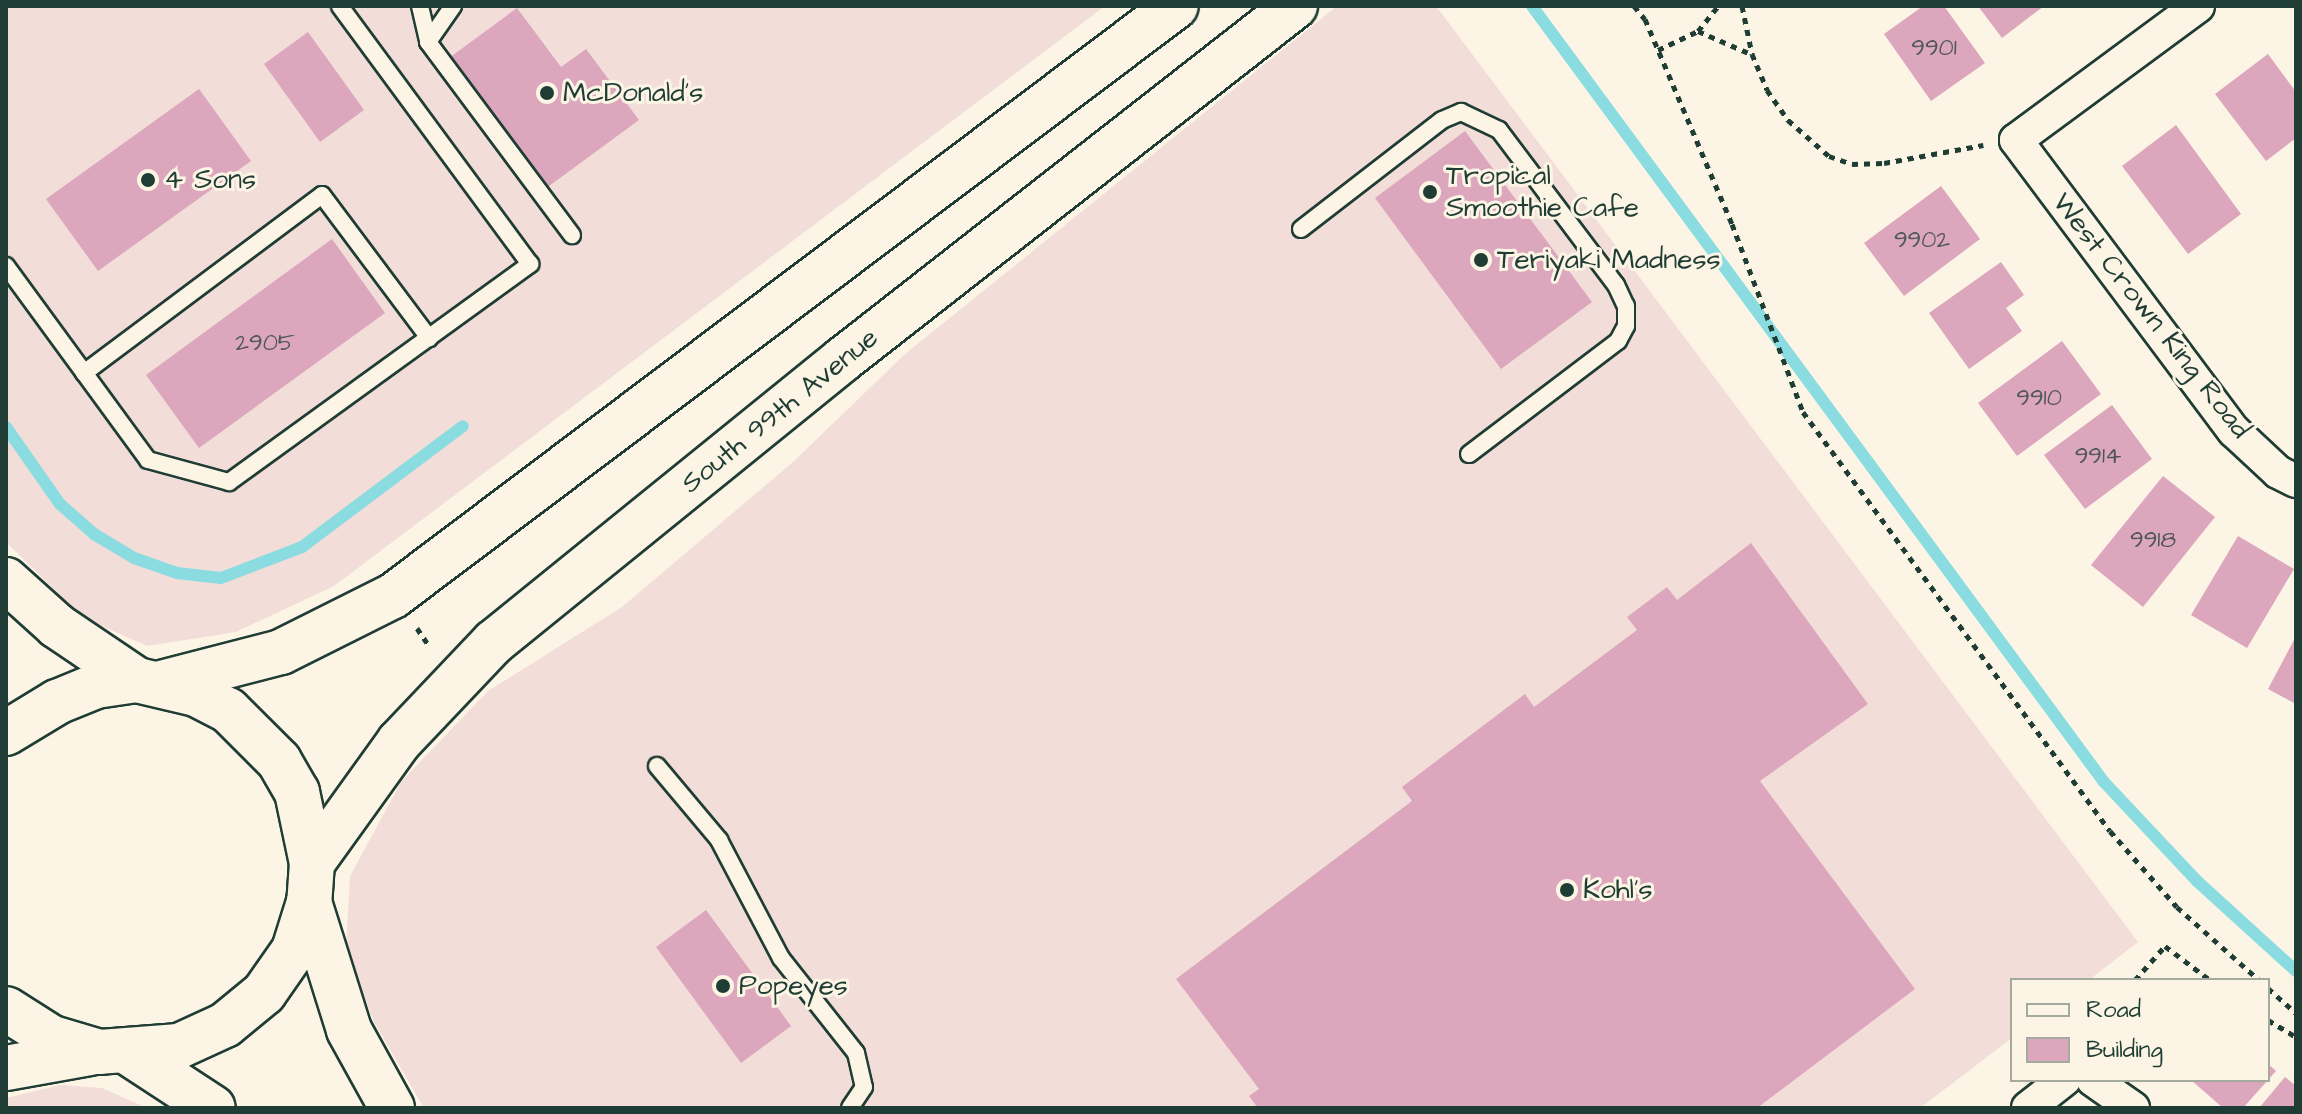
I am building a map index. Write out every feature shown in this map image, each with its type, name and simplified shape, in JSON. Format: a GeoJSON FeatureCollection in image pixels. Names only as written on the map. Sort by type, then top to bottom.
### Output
{"type":"FeatureCollection","features":[{"type":"Feature","properties":{"kind":"main road"},"geometry":{"type":"LineString","coordinates":[[6,733],[57,702],[96,686],[149,682],[281,652],[393,596],[1176,6]]}},
{"type":"Feature","properties":{"kind":"main road","name":"South 99th Avenue"},"geometry":{"type":"LineString","coordinates":[[311,882],[399,742],[494,642],[879,331],[1295,6]]}},
{"type":"Feature","properties":{"kind":"main road"},"geometry":{"type":"LineString","coordinates":[[6,580],[57,626],[149,682],[228,710],[279,761],[301,804],[311,882],[349,1030],[392,1108]]}},
{"type":"Feature","properties":{"kind":"main road"},"geometry":{"type":"LineString","coordinates":[[6,1068],[179,1046],[225,1025],[264,993],[294,950],[311,882]]}},
{"type":"Feature","properties":{"kind":"main road"},"geometry":{"type":"LineString","coordinates":[[6,1009],[52,1038],[114,1053],[213,1108]]}},
{"type":"Feature","properties":{"kind":"street"},"geometry":{"type":"LineString","coordinates":[[2016,140],[2198,6]]}},
{"type":"Feature","properties":{"kind":"street","name":"West Crown King Road"},"geometry":{"type":"LineString","coordinates":[[2016,140],[2234,431],[2278,472],[2296,481]]}},
{"type":"Feature","properties":{"kind":"street"},"geometry":{"type":"LineString","coordinates":[[2028,1108],[2061,1082]]}},
{"type":"Feature","properties":{"kind":"street"},"geometry":{"type":"LineString","coordinates":[[2096,1082],[2133,1108]]}},
{"type":"Feature","properties":{"kind":"lane"},"geometry":{"type":"LineString","coordinates":[[6,266],[148,460],[229,482],[530,264],[340,6]]}},
{"type":"Feature","properties":{"kind":"lane"},"geometry":{"type":"LineString","coordinates":[[420,6],[428,42],[572,235]]}},
{"type":"Feature","properties":{"kind":"lane"},"geometry":{"type":"LineString","coordinates":[[428,42],[453,6]]}},
{"type":"Feature","properties":{"kind":"lane"},"geometry":{"type":"LineString","coordinates":[[1301,229],[1442,120],[1461,112],[1499,130],[1598,261],[1626,306],[1626,326],[1618,341],[1469,454]]}},
{"type":"Feature","properties":{"kind":"lane"},"geometry":{"type":"LineString","coordinates":[[84,373],[322,195],[429,338]]}},
{"type":"Feature","properties":{"kind":"lane"},"geometry":{"type":"LineString","coordinates":[[657,766],[719,840],[781,958],[856,1053],[864,1087],[850,1108]]}},
{"type":"Feature","properties":{"kind":"path"},"geometry":{"type":"LineString","coordinates":[[1634,6],[1658,50],[1803,412],[2110,831],[2177,907],[2257,978]]}},
{"type":"Feature","properties":{"kind":"path"},"geometry":{"type":"LineString","coordinates":[[1658,50],[1698,31],[1718,6]]}},
{"type":"Feature","properties":{"kind":"path"},"geometry":{"type":"LineString","coordinates":[[1742,6],[1752,54],[1788,120],[1829,156],[1852,164],[2016,140]]}},
{"type":"Feature","properties":{"kind":"path"},"geometry":{"type":"LineString","coordinates":[[1698,31],[1752,54]]}},
{"type":"Feature","properties":{"kind":"path"},"geometry":{"type":"LineString","coordinates":[[416,627],[430,647]]}},
{"type":"Feature","properties":{"kind":"path"},"geometry":{"type":"LineString","coordinates":[[2137,978],[2165,946],[2207,978]]}},
{"type":"Feature","properties":{"kind":"path"},"geometry":{"type":"LineString","coordinates":[[2270,990],[2296,1013]]}},
{"type":"Feature","properties":{"kind":"path"},"geometry":{"type":"LineString","coordinates":[[2270,1021],[2296,1037]]}},
{"type":"Feature","properties":{"kind":"shaded area"},"geometry":{"type":"Polygon","coordinates":[[[6,6],[1105,6],[334,586],[236,632],[147,646],[82,617],[6,542],[6,6]]]}},
{"type":"Feature","properties":{"kind":"shaded area"},"geometry":{"type":"Polygon","coordinates":[[[1337,6],[1436,6],[2138,942],[2092,978],[2010,978],[2010,1040],[1920,1108],[424,1108],[374,1022],[346,949],[350,876],[401,782],[488,691],[622,607],[793,462],[905,354],[1337,6]]]}},
{"type":"Feature","properties":{"kind":"shaded area"},"geometry":{"type":"Polygon","coordinates":[[[60,1085],[102,1088],[147,1108],[6,1108],[6,1098],[60,1085]]]}},
{"type":"Feature","properties":{"kind":"building"},"geometry":{"type":"Polygon","coordinates":[[[1923,6],[1944,6],[1985,63],[1931,101],[1884,34],[1923,6]]]}},
{"type":"Feature","properties":{"kind":"building"},"geometry":{"type":"Polygon","coordinates":[[[1978,6],[2044,6],[2002,38],[1978,6]]]}},
{"type":"Feature","properties":{"kind":"building","name":"McDonald's"},"geometry":{"type":"Polygon","coordinates":[[[517,8],[561,67],[586,49],[639,120],[545,189],[449,58],[517,8]]]}},
{"type":"Feature","properties":{"kind":"building"},"geometry":{"type":"Polygon","coordinates":[[[308,32],[364,110],[320,142],[264,64],[308,32]]]}},
{"type":"Feature","properties":{"kind":"building"},"geometry":{"type":"Polygon","coordinates":[[[2268,54],[2296,92],[2296,138],[2266,161],[2215,94],[2268,54]]]}},
{"type":"Feature","properties":{"kind":"building","name":"4 Sons"},"geometry":{"type":"Polygon","coordinates":[[[199,89],[251,161],[98,271],[46,199],[199,89]]]}},
{"type":"Feature","properties":{"kind":"building"},"geometry":{"type":"Polygon","coordinates":[[[2176,125],[2241,214],[2188,254],[2122,166],[2176,125]]]}},
{"type":"Feature","properties":{"kind":"building"},"geometry":{"type":"Polygon","coordinates":[[[1465,131],[1592,302],[1501,369],[1375,198],[1465,131]]]}},
{"type":"Feature","properties":{"kind":"building"},"geometry":{"type":"Polygon","coordinates":[[[1941,186],[1980,239],[1904,296],[1864,243],[1941,186]]]}},
{"type":"Feature","properties":{"kind":"building","name":"4 Sons"},"geometry":{"type":"Polygon","coordinates":[[[332,239],[385,313],[199,448],[146,375],[332,239]]]}},
{"type":"Feature","properties":{"kind":"building"},"geometry":{"type":"Polygon","coordinates":[[[2001,262],[2024,295],[2006,308],[2022,331],[1969,369],[1929,313],[2001,262]]]}},
{"type":"Feature","properties":{"kind":"building"},"geometry":{"type":"Polygon","coordinates":[[[2062,341],[2101,394],[2017,456],[1978,403],[2062,341]]]}},
{"type":"Feature","properties":{"kind":"building"},"geometry":{"type":"Polygon","coordinates":[[[2112,405],[2152,459],[2085,509],[2044,455],[2112,405]]]}},
{"type":"Feature","properties":{"kind":"building"},"geometry":{"type":"Polygon","coordinates":[[[2163,476],[2215,517],[2143,607],[2091,565],[2163,476]]]}},
{"type":"Feature","properties":{"kind":"building"},"geometry":{"type":"Polygon","coordinates":[[[2238,536],[2294,569],[2247,648],[2191,615],[2238,536]]]}},
{"type":"Feature","properties":{"kind":"building","name":"Kohl's"},"geometry":{"type":"Polygon","coordinates":[[[1751,543],[1868,704],[1760,781],[1915,989],[1757,1108],[1258,1108],[1249,1096],[1259,1089],[1176,979],[1412,801],[1402,787],[1525,694],[1534,707],[1637,630],[1627,617],[1667,587],[1677,600],[1751,543]]]}},
{"type":"Feature","properties":{"kind":"building"},"geometry":{"type":"Polygon","coordinates":[[[2296,636],[2296,704],[2268,689],[2296,636]]]}},
{"type":"Feature","properties":{"kind":"building","name":"Popeyes"},"geometry":{"type":"Polygon","coordinates":[[[706,910],[791,1026],[741,1063],[656,947],[706,910]]]}},
{"type":"Feature","properties":{"kind":"building"},"geometry":{"type":"Polygon","coordinates":[[[2285,1077],[2296,1086],[2296,1108],[2259,1108],[2285,1077]]]}},
{"type":"Feature","properties":{"kind":"building"},"geometry":{"type":"Polygon","coordinates":[[[2193,1082],[2266,1082],[2243,1108],[2223,1108],[2193,1082]]]}},
{"type":"Feature","properties":{"kind":"waterway"},"geometry":{"type":"LineString","coordinates":[[1532,6],[2104,782],[2197,881],[2296,971]]}},
{"type":"Feature","properties":{"kind":"waterway"},"geometry":{"type":"LineString","coordinates":[[6,427],[60,504],[94,534],[134,558],[177,573],[221,578],[302,547],[463,426]]}},
{"type":"Feature","properties":{"kind":"place","name":"McDonald's"},"geometry":{"type":"Point","coordinates":[547,93]}},
{"type":"Feature","properties":{"kind":"place","name":"4 Sons"},"geometry":{"type":"Point","coordinates":[148,180]}},
{"type":"Feature","properties":{"kind":"place","name":"Tropical Smoothie Cafe"},"geometry":{"type":"Point","coordinates":[1430,192]}},
{"type":"Feature","properties":{"kind":"place","name":"Teriyaki Madness"},"geometry":{"type":"Point","coordinates":[1481,260]}},
{"type":"Feature","properties":{"kind":"place","name":"Kohl's"},"geometry":{"type":"Point","coordinates":[1567,890]}},
{"type":"Feature","properties":{"kind":"place","name":"Popeyes"},"geometry":{"type":"Point","coordinates":[723,986]}}]}
